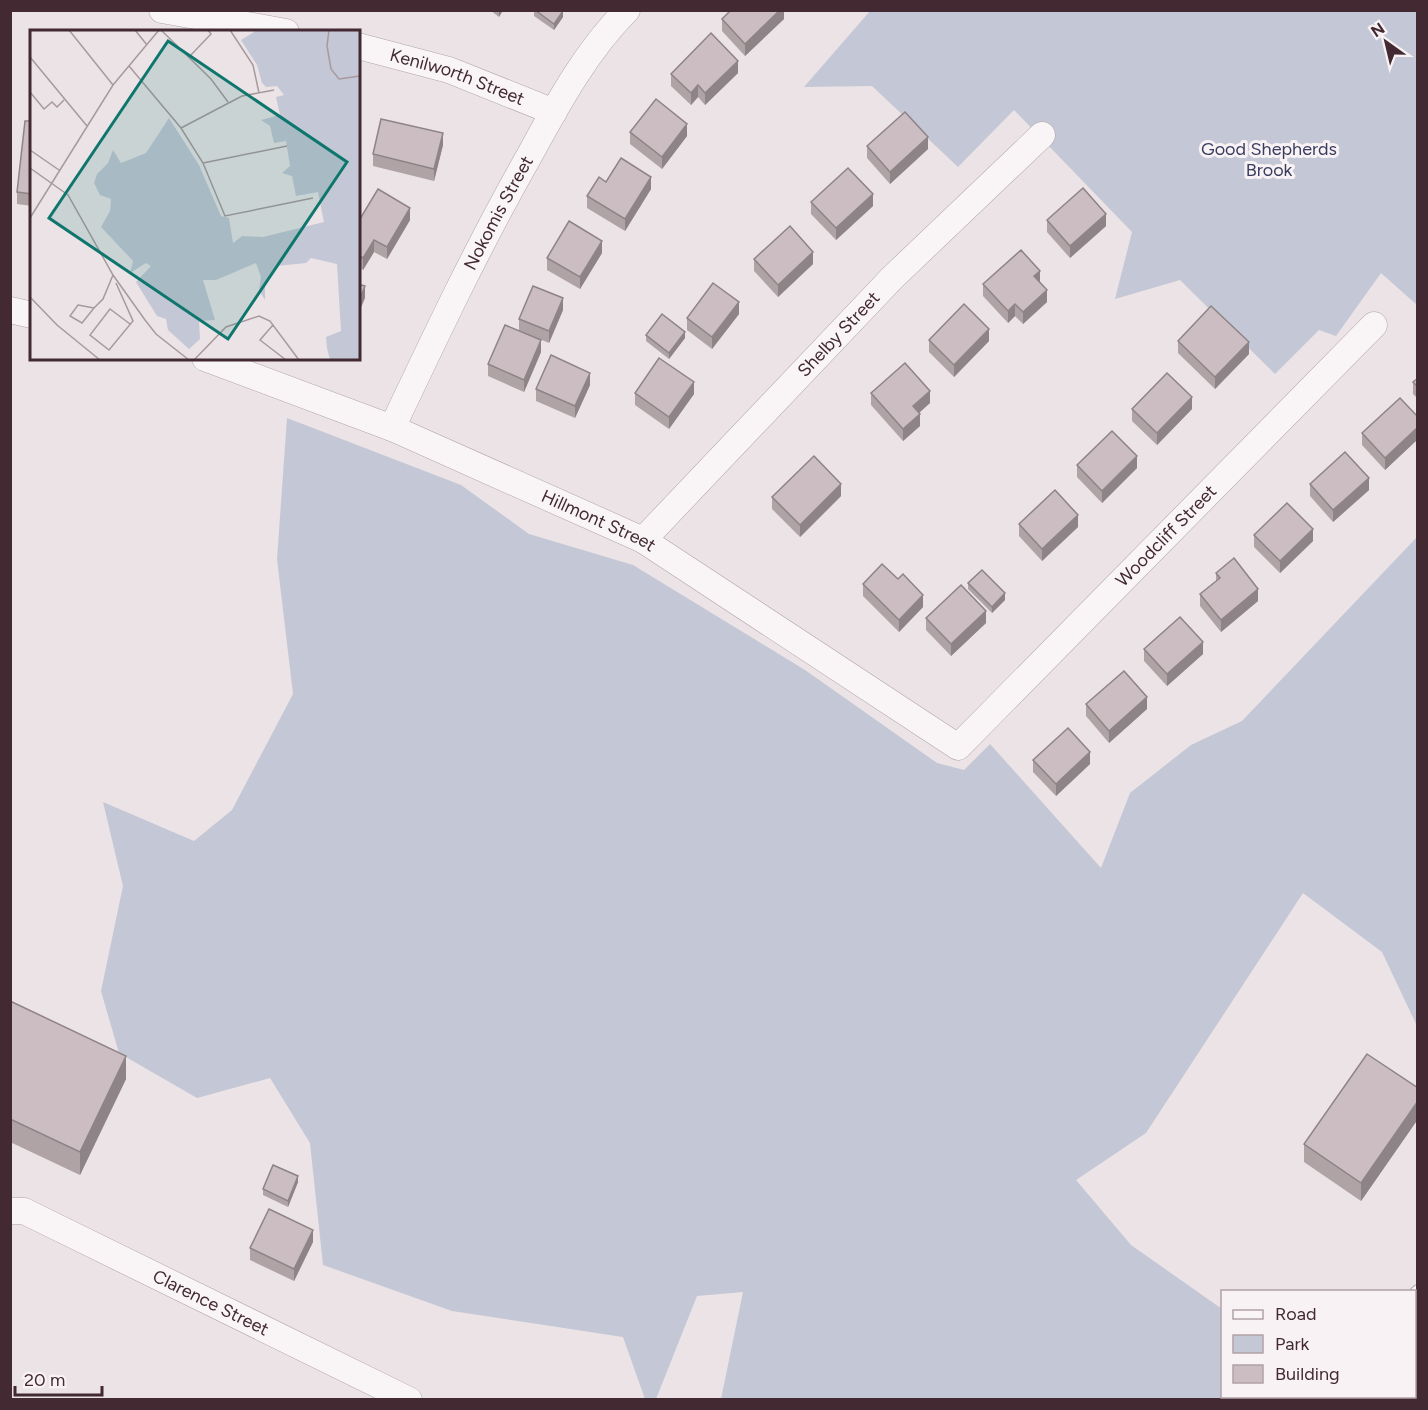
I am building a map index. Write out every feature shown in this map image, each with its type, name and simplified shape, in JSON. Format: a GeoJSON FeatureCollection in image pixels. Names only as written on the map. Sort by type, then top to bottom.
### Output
{"type":"FeatureCollection","features":[{"type":"Feature","properties":{"kind":"street","name":"Nokomis Street"},"geometry":{"type":"LineString","coordinates":[[392,428],[458,288],[554,112],[608,29],[627,10]]}},
{"type":"Feature","properties":{"kind":"street"},"geometry":{"type":"LineString","coordinates":[[170,11],[275,30]]}},
{"type":"Feature","properties":{"kind":"street","name":"Kenilworth Street"},"geometry":{"type":"LineString","coordinates":[[360,47],[449,70],[554,112]]}},
{"type":"Feature","properties":{"kind":"street","name":"Shelby Street"},"geometry":{"type":"LineString","coordinates":[[643,540],[892,278],[1042,135]]}},
{"type":"Feature","properties":{"kind":"street"},"geometry":{"type":"LineString","coordinates":[[10,310],[30,315]]}},
{"type":"Feature","properties":{"kind":"street","name":"Woodcliff Street"},"geometry":{"type":"LineString","coordinates":[[957,747],[1374,325]]}},
{"type":"Feature","properties":{"kind":"street","name":"Hillmont Street"},"geometry":{"type":"LineString","coordinates":[[210,360],[392,428],[643,540],[957,747]]}},
{"type":"Feature","properties":{"kind":"street","name":"Clarence Street"},"geometry":{"type":"LineString","coordinates":[[10,1211],[24,1211],[409,1400]]}},
{"type":"Feature","properties":{"kind":"green space","name":"Good Shepherds Brook"},"geometry":{"type":"Polygon","coordinates":[[[870,11],[1417,11],[1417,305],[1381,273],[1336,336],[1319,330],[1275,374],[1180,280],[1115,299],[1132,232],[1014,110],[958,167],[872,86],[804,87],[870,11]]]}},
{"type":"Feature","properties":{"kind":"green space"},"geometry":{"type":"Polygon","coordinates":[[[287,418],[461,485],[529,534],[633,565],[805,670],[937,763],[964,770],[990,744],[1101,868],[1130,793],[1191,745],[1242,721],[1417,537],[1417,1026],[1382,952],[1303,893],[1146,1133],[1076,1180],[1131,1245],[1221,1308],[1221,1398],[1232,1398],[721,1399],[743,1292],[697,1296],[656,1399],[645,1399],[623,1337],[452,1311],[323,1265],[310,1143],[270,1078],[197,1098],[119,1053],[101,991],[123,886],[103,802],[194,841],[232,810],[293,694],[277,559],[287,418]]]}},
{"type":"Feature","properties":{"kind":"building"},"geometry":{"type":"Polygon","coordinates":[[[535,10],[563,10],[563,11],[554,24],[535,10]]]}},
{"type":"Feature","properties":{"kind":"building"},"geometry":{"type":"Polygon","coordinates":[[[731,10],[780,10],[745,44],[722,19],[731,10]]]}},
{"type":"Feature","properties":{"kind":"building"},"geometry":{"type":"Polygon","coordinates":[[[711,33],[738,61],[705,93],[698,85],[691,93],[671,74],[711,33]]]}},
{"type":"Feature","properties":{"kind":"building"},"geometry":{"type":"Polygon","coordinates":[[[656,99],[687,124],[662,157],[630,132],[656,99]]]}},
{"type":"Feature","properties":{"kind":"building"},"geometry":{"type":"Polygon","coordinates":[[[905,112],[928,137],[890,172],[867,146],[905,112]]]}},
{"type":"Feature","properties":{"kind":"building"},"geometry":{"type":"Polygon","coordinates":[[[381,119],[443,133],[434,169],[373,154],[381,119]]]}},
{"type":"Feature","properties":{"kind":"building"},"geometry":{"type":"Polygon","coordinates":[[[25,121],[30,121],[30,194],[17,192],[25,121]]]}},
{"type":"Feature","properties":{"kind":"building"},"geometry":{"type":"Polygon","coordinates":[[[621,158],[651,177],[625,219],[587,196],[599,177],[606,182],[621,158]]]}},
{"type":"Feature","properties":{"kind":"building"},"geometry":{"type":"Polygon","coordinates":[[[848,168],[873,194],[836,228],[811,202],[848,168]]]}},
{"type":"Feature","properties":{"kind":"building"},"geometry":{"type":"Polygon","coordinates":[[[1083,188],[1106,214],[1070,246],[1047,220],[1083,188]]]}},
{"type":"Feature","properties":{"kind":"building"},"geometry":{"type":"Polygon","coordinates":[[[378,189],[410,208],[387,247],[374,240],[363,258],[360,256],[360,219],[378,189]]]}},
{"type":"Feature","properties":{"kind":"building"},"geometry":{"type":"Polygon","coordinates":[[[569,221],[602,241],[580,277],[547,258],[569,221]]]}},
{"type":"Feature","properties":{"kind":"building"},"geometry":{"type":"Polygon","coordinates":[[[790,226],[813,252],[778,285],[754,259],[790,226]]]}},
{"type":"Feature","properties":{"kind":"building"},"geometry":{"type":"Polygon","coordinates":[[[1021,250],[1040,271],[1034,276],[1047,290],[1023,312],[1015,304],[1008,311],[983,284],[1021,250]]]}},
{"type":"Feature","properties":{"kind":"building"},"geometry":{"type":"Polygon","coordinates":[[[713,283],[739,302],[712,337],[687,318],[713,283]]]}},
{"type":"Feature","properties":{"kind":"building"},"geometry":{"type":"Polygon","coordinates":[[[360,285],[365,286],[360,298],[360,285]]]}},
{"type":"Feature","properties":{"kind":"building"},"geometry":{"type":"Polygon","coordinates":[[[533,286],[563,298],[549,331],[519,319],[533,286]]]}},
{"type":"Feature","properties":{"kind":"building"},"geometry":{"type":"Polygon","coordinates":[[[964,304],[989,329],[954,365],[929,340],[964,304]]]}},
{"type":"Feature","properties":{"kind":"building"},"geometry":{"type":"Polygon","coordinates":[[[1211,306],[1249,342],[1215,377],[1178,341],[1211,306]]]}},
{"type":"Feature","properties":{"kind":"building"},"geometry":{"type":"Polygon","coordinates":[[[662,314],[685,332],[669,353],[646,335],[662,314]]]}},
{"type":"Feature","properties":{"kind":"building"},"geometry":{"type":"Polygon","coordinates":[[[505,325],[541,340],[524,380],[488,364],[505,325]]]}},
{"type":"Feature","properties":{"kind":"building"},"geometry":{"type":"Polygon","coordinates":[[[551,355],[590,373],[575,406],[536,389],[551,355]]]}},
{"type":"Feature","properties":{"kind":"building"},"geometry":{"type":"Polygon","coordinates":[[[659,358],[694,382],[669,417],[635,393],[659,358]]]}},
{"type":"Feature","properties":{"kind":"building"},"geometry":{"type":"Polygon","coordinates":[[[905,363],[930,391],[913,406],[920,414],[903,429],[871,393],[905,363]]]}},
{"type":"Feature","properties":{"kind":"building"},"geometry":{"type":"Polygon","coordinates":[[[1167,373],[1192,397],[1157,433],[1132,409],[1167,373]]]}},
{"type":"Feature","properties":{"kind":"building"},"geometry":{"type":"Polygon","coordinates":[[[1400,398],[1418,417],[1418,427],[1385,458],[1362,433],[1400,398]]]}},
{"type":"Feature","properties":{"kind":"building"},"geometry":{"type":"Polygon","coordinates":[[[1112,431],[1137,456],[1102,491],[1077,465],[1112,431]]]}},
{"type":"Feature","properties":{"kind":"building"},"geometry":{"type":"Polygon","coordinates":[[[1345,452],[1369,478],[1333,510],[1310,484],[1345,452]]]}},
{"type":"Feature","properties":{"kind":"building"},"geometry":{"type":"Polygon","coordinates":[[[814,456],[841,484],[800,525],[772,497],[814,456]]]}},
{"type":"Feature","properties":{"kind":"building"},"geometry":{"type":"Polygon","coordinates":[[[1055,490],[1078,515],[1042,549],[1019,524],[1055,490]]]}},
{"type":"Feature","properties":{"kind":"building"},"geometry":{"type":"Polygon","coordinates":[[[1287,503],[1313,529],[1280,561],[1254,535],[1287,503]]]}},
{"type":"Feature","properties":{"kind":"building"},"geometry":{"type":"Polygon","coordinates":[[[1234,558],[1258,589],[1221,620],[1200,594],[1220,578],[1216,573],[1234,558]]]}},
{"type":"Feature","properties":{"kind":"building"},"geometry":{"type":"Polygon","coordinates":[[[882,564],[898,579],[903,574],[923,595],[899,620],[863,584],[882,564]]]}},
{"type":"Feature","properties":{"kind":"building"},"geometry":{"type":"Polygon","coordinates":[[[982,570],[1005,593],[992,607],[968,583],[982,570]]]}},
{"type":"Feature","properties":{"kind":"building"},"geometry":{"type":"Polygon","coordinates":[[[961,585],[986,611],[951,644],[926,618],[961,585]]]}},
{"type":"Feature","properties":{"kind":"building"},"geometry":{"type":"Polygon","coordinates":[[[1180,617],[1203,642],[1167,674],[1144,649],[1180,617]]]}},
{"type":"Feature","properties":{"kind":"building"},"geometry":{"type":"Polygon","coordinates":[[[1124,671],[1147,697],[1109,731],[1086,704],[1124,671]]]}},
{"type":"Feature","properties":{"kind":"building"},"geometry":{"type":"Polygon","coordinates":[[[1068,728],[1090,752],[1056,784],[1033,760],[1068,728]]]}},
{"type":"Feature","properties":{"kind":"building"},"geometry":{"type":"Polygon","coordinates":[[[10,1001],[126,1056],[80,1152],[10,1119],[10,1001]]]}},
{"type":"Feature","properties":{"kind":"building"},"geometry":{"type":"Polygon","coordinates":[[[1367,1054],[1418,1088],[1418,1101],[1361,1183],[1304,1144],[1367,1054]]]}},
{"type":"Feature","properties":{"kind":"building"},"geometry":{"type":"Polygon","coordinates":[[[273,1165],[298,1176],[288,1201],[263,1189],[273,1165]]]}},
{"type":"Feature","properties":{"kind":"building"},"geometry":{"type":"Polygon","coordinates":[[[269,1209],[313,1230],[294,1269],[250,1248],[269,1209]]]}}]}
